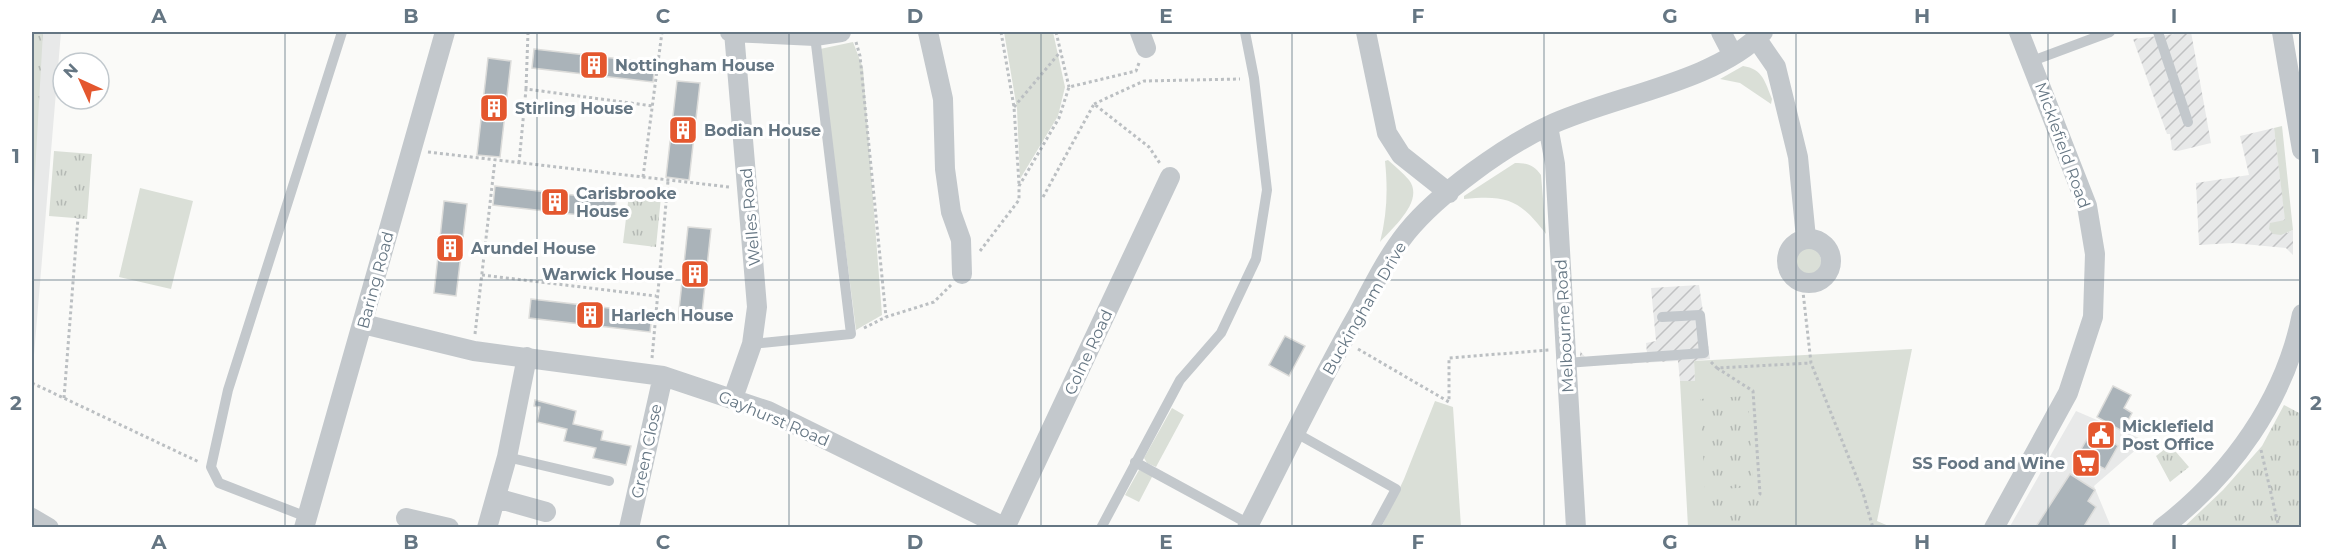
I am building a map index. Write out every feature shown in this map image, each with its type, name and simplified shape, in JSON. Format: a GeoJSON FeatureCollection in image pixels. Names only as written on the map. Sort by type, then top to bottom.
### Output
{"type":"FeatureCollection","features":[{"type":"Feature","properties":{"kind":"street","name":"Baring Road"},"geometry":{"type":"LineString","coordinates":[[305,522],[445,32]]}},
{"type":"Feature","properties":{"kind":"street"},"geometry":{"type":"LineString","coordinates":[[732,32],[815,36],[848,35]]}},
{"type":"Feature","properties":{"kind":"street","name":"Welles Road"},"geometry":{"type":"LineString","coordinates":[[732,32],[757,307],[752,344],[733,398]]}},
{"type":"Feature","properties":{"kind":"street"},"geometry":{"type":"LineString","coordinates":[[928,32],[943,99],[945,169],[951,212],[961,240],[962,274]]}},
{"type":"Feature","properties":{"kind":"street"},"geometry":{"type":"LineString","coordinates":[[1366,32],[1388,133],[1401,156],[1449,192]]}},
{"type":"Feature","properties":{"kind":"street"},"geometry":{"type":"LineString","coordinates":[[1721,32],[1733,55]]}},
{"type":"Feature","properties":{"kind":"street","name":"Micklefield Road"},"geometry":{"type":"LineString","coordinates":[[1994,528],[2068,393],[2093,317],[2095,254],[2086,206],[2019,32]]}},
{"type":"Feature","properties":{"kind":"street"},"geometry":{"type":"LineString","coordinates":[[2282,32],[2301,150]]}},
{"type":"Feature","properties":{"kind":"street"},"geometry":{"type":"LineString","coordinates":[[1759,35],[1776,67],[1798,157],[1806,238]]}},
{"type":"Feature","properties":{"kind":"street","name":"Buckingham Drive"},"geometry":{"type":"LineString","coordinates":[[1248,526],[1343,340],[1382,270],[1407,232],[1449,192],[1490,160],[1548,126],[1702,70],[1733,55],[1759,35]]}},
{"type":"Feature","properties":{"kind":"street","name":"Melbourne Road"},"geometry":{"type":"LineString","coordinates":[[1548,126],[1555,164],[1576,528]]}},
{"type":"Feature","properties":{"kind":"street","name":"Colne Road"},"geometry":{"type":"LineString","coordinates":[[1006,527],[1170,177]]}},
{"type":"Feature","properties":{"kind":"street"},"geometry":{"type":"LineString","coordinates":[[1806,238],[1821,242],[1831,255],[1830,271],[1818,283],[1802,283],[1789,274],[1786,259],[1792,245],[1806,238]]}},
{"type":"Feature","properties":{"kind":"street"},"geometry":{"type":"LineString","coordinates":[[2162,528],[2229,464],[2262,420],[2289,362],[2301,314]]}},
{"type":"Feature","properties":{"kind":"street","name":"Gayhurst Road"},"geometry":{"type":"LineString","coordinates":[[363,324],[474,351],[663,376],[733,398],[768,411],[1006,527]]}},
{"type":"Feature","properties":{"kind":"street"},"geometry":{"type":"LineString","coordinates":[[487,528],[507,457],[527,357]]}},
{"type":"Feature","properties":{"kind":"street","name":"Green Close"},"geometry":{"type":"LineString","coordinates":[[629,528],[663,376]]}},
{"type":"Feature","properties":{"kind":"street"},"geometry":{"type":"LineString","coordinates":[[496,498],[546,512]]}},
{"type":"Feature","properties":{"kind":"street"},"geometry":{"type":"LineString","coordinates":[[32,518],[49,528]]}},
{"type":"Feature","properties":{"kind":"street"},"geometry":{"type":"LineString","coordinates":[[406,518],[449,528]]}},
{"type":"Feature","properties":{"kind":"lane"},"geometry":{"type":"LineString","coordinates":[[305,522],[219,483],[211,467],[228,390],[342,32]]}},
{"type":"Feature","properties":{"kind":"lane"},"geometry":{"type":"LineString","coordinates":[[1101,528],[1180,380],[1221,333],[1256,259],[1267,190],[1254,78],[1245,32]]}},
{"type":"Feature","properties":{"kind":"lane"},"geometry":{"type":"LineString","coordinates":[[2032,61],[2110,32]]}},
{"type":"Feature","properties":{"kind":"lane"},"geometry":{"type":"LineString","coordinates":[[2158,32],[2188,122]]}},
{"type":"Feature","properties":{"kind":"lane"},"geometry":{"type":"LineString","coordinates":[[752,344],[852,334],[815,36]]}},
{"type":"Feature","properties":{"kind":"lane"},"geometry":{"type":"LineString","coordinates":[[1566,355],[1704,353],[1700,315],[1662,317]]}},
{"type":"Feature","properties":{"kind":"lane"},"geometry":{"type":"LineString","coordinates":[[1296,433],[1396,489],[1375,528]]}},
{"type":"Feature","properties":{"kind":"lane"},"geometry":{"type":"LineString","coordinates":[[507,457],[609,481]]}},
{"type":"Feature","properties":{"kind":"lane"},"geometry":{"type":"LineString","coordinates":[[1135,462],[1248,526]]}},
{"type":"Feature","properties":{"kind":"path"},"geometry":{"type":"LineString","coordinates":[[519,163],[526,89],[528,32]]}},
{"type":"Feature","properties":{"kind":"path"},"geometry":{"type":"LineString","coordinates":[[644,177],[662,32]]}},
{"type":"Feature","properties":{"kind":"path"},"geometry":{"type":"LineString","coordinates":[[852,334],[886,317],[934,302],[962,274],[1019,200],[1014,107],[1001,32]]}},
{"type":"Feature","properties":{"kind":"path"},"geometry":{"type":"LineString","coordinates":[[1019,186],[1059,118],[1069,87],[1056,32]]}},
{"type":"Feature","properties":{"kind":"path"},"geometry":{"type":"LineString","coordinates":[[848,35],[860,56],[886,317]]}},
{"type":"Feature","properties":{"kind":"path"},"geometry":{"type":"LineString","coordinates":[[1069,87],[1136,71],[1143,40]]}},
{"type":"Feature","properties":{"kind":"path"},"geometry":{"type":"LineString","coordinates":[[1014,107],[1061,51]]}},
{"type":"Feature","properties":{"kind":"path"},"geometry":{"type":"LineString","coordinates":[[1043,197],[1094,104],[1144,81],[1254,78]]}},
{"type":"Feature","properties":{"kind":"path"},"geometry":{"type":"LineString","coordinates":[[526,89],[653,105]]}},
{"type":"Feature","properties":{"kind":"path"},"geometry":{"type":"LineString","coordinates":[[1094,104],[1149,147]]}},
{"type":"Feature","properties":{"kind":"path"},"geometry":{"type":"LineString","coordinates":[[412,150],[748,189]]}},
{"type":"Feature","properties":{"kind":"path"},"geometry":{"type":"LineString","coordinates":[[474,351],[495,160]]}},
{"type":"Feature","properties":{"kind":"path"},"geometry":{"type":"LineString","coordinates":[[653,348],[668,181]]}},
{"type":"Feature","properties":{"kind":"path"},"geometry":{"type":"LineString","coordinates":[[64,398],[78,218]]}},
{"type":"Feature","properties":{"kind":"path"},"geometry":{"type":"LineString","coordinates":[[481,275],[656,296]]}},
{"type":"Feature","properties":{"kind":"path"},"geometry":{"type":"LineString","coordinates":[[1802,283],[1811,363],[1863,493],[1873,528]]}},
{"type":"Feature","properties":{"kind":"path"},"geometry":{"type":"LineString","coordinates":[[1343,340],[1449,402],[1449,358],[1566,355]]}},
{"type":"Feature","properties":{"kind":"path"},"geometry":{"type":"LineString","coordinates":[[1704,353],[1717,368],[1753,391],[1760,494],[1758,496]]}},
{"type":"Feature","properties":{"kind":"path"},"geometry":{"type":"LineString","coordinates":[[1717,368],[1811,363]]}},
{"type":"Feature","properties":{"kind":"path"},"geometry":{"type":"LineString","coordinates":[[32,383],[211,467]]}},
{"type":"Feature","properties":{"kind":"path"},"geometry":{"type":"LineString","coordinates":[[2248,439],[2261,449],[2279,528]]}},
{"type":"Feature","properties":{"kind":"shaded area"},"geometry":{"type":"Polygon","coordinates":[[[32,32],[61,32],[59,51],[51,51],[51,111],[54,111],[32,379],[32,32]]]}},
{"type":"Feature","properties":{"kind":"shaded area"},"geometry":{"type":"Polygon","coordinates":[[[2191,32],[2211,143],[2178,151],[2172,150],[2170,134],[2167,134],[2133,39],[2191,32]]]}},
{"type":"Feature","properties":{"kind":"shaded area"},"geometry":{"type":"Polygon","coordinates":[[[2274,128],[2287,233],[2293,230],[2293,255],[2286,248],[2233,243],[2199,245],[2196,183],[2249,175],[2240,136],[2274,128]]]}},
{"type":"Feature","properties":{"kind":"shaded area"},"geometry":{"type":"Polygon","coordinates":[[[1699,285],[1710,359],[1694,361],[1695,381],[1680,381],[1678,361],[1580,366],[1580,351],[1586,358],[1647,353],[1646,343],[1656,341],[1651,288],[1699,285]]]}},
{"type":"Feature","properties":{"kind":"shaded area"},"geometry":{"type":"Polygon","coordinates":[[[2076,411],[2146,441],[2094,486],[2111,527],[2009,528],[2076,411]]]}},
{"type":"Feature","properties":{"kind":"green space"},"geometry":{"type":"Polygon","coordinates":[[[32,32],[43,32],[32,226],[32,32]]]}},
{"type":"Feature","properties":{"kind":"green space"},"geometry":{"type":"Polygon","coordinates":[[[1004,32],[1053,32],[1065,87],[1058,116],[1020,179],[1017,109],[1004,32]]]}},
{"type":"Feature","properties":{"kind":"green space"},"geometry":{"type":"Polygon","coordinates":[[[853,42],[863,68],[882,315],[856,330],[820,49],[853,42]]]}},
{"type":"Feature","properties":{"kind":"green space"},"geometry":{"type":"Polygon","coordinates":[[[1743,66],[1755,70],[1762,77],[1772,99],[1771,104],[1740,83],[1720,79],[1743,66]]]}},
{"type":"Feature","properties":{"kind":"green space"},"geometry":{"type":"Polygon","coordinates":[[[2282,126],[2293,230],[2281,235],[2273,234],[2269,229],[2270,223],[2285,220],[2274,128],[2282,126]]]}},
{"type":"Feature","properties":{"kind":"green space"},"geometry":{"type":"Polygon","coordinates":[[[54,151],[92,154],[87,219],[49,216],[54,151]]]}},
{"type":"Feature","properties":{"kind":"green space"},"geometry":{"type":"Polygon","coordinates":[[[1388,160],[1409,180],[1413,188],[1413,197],[1405,214],[1380,242],[1386,202],[1385,161],[1388,160]]]}},
{"type":"Feature","properties":{"kind":"green space"},"geometry":{"type":"Polygon","coordinates":[[[1515,163],[1530,165],[1541,175],[1546,234],[1528,213],[1511,202],[1491,198],[1464,199],[1464,196],[1515,163]]]}},
{"type":"Feature","properties":{"kind":"green space"},"geometry":{"type":"Polygon","coordinates":[[[140,188],[193,201],[171,289],[119,277],[140,188]]]}},
{"type":"Feature","properties":{"kind":"green space"},"geometry":{"type":"Polygon","coordinates":[[[629,194],[661,197],[656,247],[623,243],[629,194]]]}},
{"type":"Feature","properties":{"kind":"green space"},"geometry":{"type":"Polygon","coordinates":[[[1804,245],[1816,250],[1821,262],[1816,274],[1804,279],[1792,274],[1787,262],[1792,250],[1804,245]]]}},
{"type":"Feature","properties":{"kind":"green space"},"geometry":{"type":"Polygon","coordinates":[[[1912,349],[1877,521],[1891,527],[1688,527],[1680,381],[1695,381],[1694,361],[1912,349]]]}},
{"type":"Feature","properties":{"kind":"green space"},"geometry":{"type":"Polygon","coordinates":[[[1748,396],[1753,487],[1705,490],[1700,399],[1748,396]]]}},
{"type":"Feature","properties":{"kind":"green space"},"geometry":{"type":"Polygon","coordinates":[[[1435,401],[1453,407],[1461,527],[1381,528],[1404,479],[1435,401]]]}},
{"type":"Feature","properties":{"kind":"green space"},"geometry":{"type":"Polygon","coordinates":[[[2284,405],[2301,414],[2301,527],[2184,527],[2223,490],[2262,446],[2284,405]]]}},
{"type":"Feature","properties":{"kind":"green space"},"geometry":{"type":"Polygon","coordinates":[[[1172,408],[1184,415],[1156,467],[1147,463],[1144,458],[1172,408]]]}},
{"type":"Feature","properties":{"kind":"green space"},"geometry":{"type":"Polygon","coordinates":[[[2170,445],[2189,467],[2170,482],[2156,456],[2170,445]]]}},
{"type":"Feature","properties":{"kind":"green space"},"geometry":{"type":"Polygon","coordinates":[[[1139,470],[1153,475],[1139,502],[1125,495],[1139,470]]]}},
{"type":"Feature","properties":{"kind":"green space"},"geometry":{"type":"Polygon","coordinates":[[[1754,495],[1759,499],[1762,527],[1710,527],[1708,499],[1754,495]]]}},
{"type":"Feature","properties":{"kind":"building","name":"Nottingham House"},"geometry":{"type":"Polygon","coordinates":[[[534,49],[655,63],[653,82],[532,68],[534,49]]]}},
{"type":"Feature","properties":{"kind":"building","name":"Stirling House"},"geometry":{"type":"Polygon","coordinates":[[[488,58],[511,61],[500,157],[477,155],[488,58]]]}},
{"type":"Feature","properties":{"kind":"building","name":"Bodian House"},"geometry":{"type":"Polygon","coordinates":[[[677,81],[700,83],[689,180],[666,177],[677,81]]]}},
{"type":"Feature","properties":{"kind":"building","name":"Carisbrooke House"},"geometry":{"type":"Polygon","coordinates":[[[495,186],[616,200],[614,219],[493,205],[495,186]]]}},
{"type":"Feature","properties":{"kind":"building","name":"Arundel House"},"geometry":{"type":"Polygon","coordinates":[[[444,201],[467,204],[456,296],[434,293],[444,201]]]}},
{"type":"Feature","properties":{"kind":"building","name":"Warwick House"},"geometry":{"type":"Polygon","coordinates":[[[688,227],[711,229],[701,322],[678,319],[688,227]]]}},
{"type":"Feature","properties":{"kind":"building","name":"Harlech House"},"geometry":{"type":"Polygon","coordinates":[[[531,299],[652,313],[650,332],[529,318],[531,299]]]}},
{"type":"Feature","properties":{"kind":"building"},"geometry":{"type":"Polygon","coordinates":[[[1285,336],[1305,346],[1289,376],[1269,365],[1285,336]]]}},
{"type":"Feature","properties":{"kind":"building"},"geometry":{"type":"Polygon","coordinates":[[[2113,386],[2131,395],[2124,408],[2132,413],[2122,431],[2097,417],[2113,386]]]}},
{"type":"Feature","properties":{"kind":"building"},"geometry":{"type":"Polygon","coordinates":[[[535,400],[576,411],[573,424],[603,431],[601,440],[631,446],[626,465],[593,458],[596,448],[564,441],[567,429],[537,422],[540,407],[534,406],[535,400]]]}},
{"type":"Feature","properties":{"kind":"building"},"geometry":{"type":"Polygon","coordinates":[[[2095,425],[2113,436],[2110,440],[2118,446],[2105,469],[2097,465],[2092,473],[2073,463],[2095,425]]]}},
{"type":"Feature","properties":{"kind":"building"},"geometry":{"type":"Polygon","coordinates":[[[2070,474],[2095,490],[2088,501],[2096,507],[2083,528],[2035,528],[2070,474]]]}},
{"type":"Feature","properties":{"kind":"place","name":"Nottingham House"},"geometry":{"type":"Point","coordinates":[594,65]}},
{"type":"Feature","properties":{"kind":"place","name":"Stirling House"},"geometry":{"type":"Point","coordinates":[494,108]}},
{"type":"Feature","properties":{"kind":"place","name":"Bodian House"},"geometry":{"type":"Point","coordinates":[683,130]}},
{"type":"Feature","properties":{"kind":"place","name":"Carisbrooke House"},"geometry":{"type":"Point","coordinates":[555,202]}},
{"type":"Feature","properties":{"kind":"place","name":"Arundel House"},"geometry":{"type":"Point","coordinates":[450,248]}},
{"type":"Feature","properties":{"kind":"place","name":"Warwick House"},"geometry":{"type":"Point","coordinates":[695,274]}},
{"type":"Feature","properties":{"kind":"place","name":"Harlech House"},"geometry":{"type":"Point","coordinates":[590,315]}},
{"type":"Feature","properties":{"kind":"place","name":"Micklefield Post Office"},"geometry":{"type":"Point","coordinates":[2101,435]}},
{"type":"Feature","properties":{"kind":"place","name":"SS Food and Wine"},"geometry":{"type":"Point","coordinates":[2086,463]}}]}
